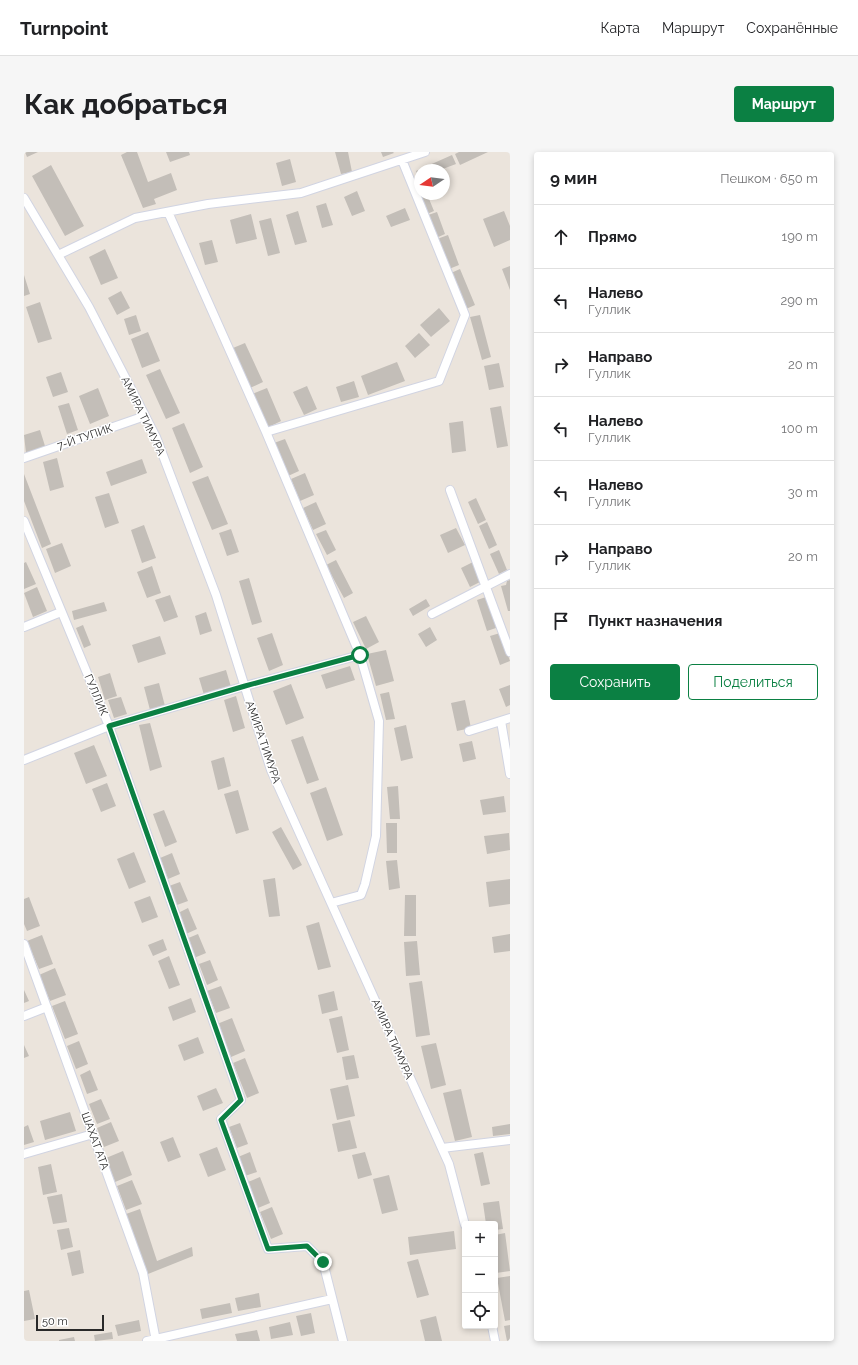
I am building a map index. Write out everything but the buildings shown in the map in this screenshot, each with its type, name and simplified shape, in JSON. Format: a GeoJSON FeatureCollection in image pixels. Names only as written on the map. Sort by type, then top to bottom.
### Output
{"type":"FeatureCollection","features":[{"type":"Feature","properties":{"kind":"street"},"geometry":{"type":"LineString","coordinates":[[58,255],[135,218],[208,204],[301,193],[425,152]]}},
{"type":"Feature","properties":{"kind":"street"},"geometry":{"type":"LineString","coordinates":[[266,432],[439,381],[465,316],[402,160]]}},
{"type":"Feature","properties":{"kind":"street","name":"АМИРА ТИМУРА"},"geometry":{"type":"LineString","coordinates":[[24,198],[89,307],[156,437],[216,595],[271,770],[449,1164],[464,1221]]}},
{"type":"Feature","properties":{"kind":"street"},"geometry":{"type":"LineString","coordinates":[[168,212],[266,432],[360,655],[379,721],[376,836],[365,884],[360,895],[331,903]]}},
{"type":"Feature","properties":{"kind":"street","name":"7-Й ТУПИК"},"geometry":{"type":"LineString","coordinates":[[24,458],[145,416]]}},
{"type":"Feature","properties":{"kind":"street"},"geometry":{"type":"LineString","coordinates":[[450,490],[510,652]]}},
{"type":"Feature","properties":{"kind":"street","name":"ГУЛЛИК"},"geometry":{"type":"LineString","coordinates":[[24,521],[109,726],[241,1100],[221,1120],[268,1249],[307,1246],[323,1262],[343,1341]]}},
{"type":"Feature","properties":{"kind":"street"},"geometry":{"type":"LineString","coordinates":[[432,614],[510,574]]}},
{"type":"Feature","properties":{"kind":"street"},"geometry":{"type":"LineString","coordinates":[[24,627],[61,612]]}},
{"type":"Feature","properties":{"kind":"street"},"geometry":{"type":"LineString","coordinates":[[24,760],[109,726],[245,686],[360,655]]}},
{"type":"Feature","properties":{"kind":"street"},"geometry":{"type":"LineString","coordinates":[[469,731],[510,718]]}},
{"type":"Feature","properties":{"kind":"street"},"geometry":{"type":"LineString","coordinates":[[501,721],[510,774]]}},
{"type":"Feature","properties":{"kind":"street","name":"ШАХАТ АТА"},"geometry":{"type":"LineString","coordinates":[[24,944],[143,1273],[156,1340]]}},
{"type":"Feature","properties":{"kind":"street"},"geometry":{"type":"LineString","coordinates":[[24,1016],[47,1007]]}},
{"type":"Feature","properties":{"kind":"street"},"geometry":{"type":"LineString","coordinates":[[24,1154],[93,1134]]}},
{"type":"Feature","properties":{"kind":"street"},"geometry":{"type":"LineString","coordinates":[[442,1148],[510,1140]]}},
{"type":"Feature","properties":{"kind":"street"},"geometry":{"type":"LineString","coordinates":[[147,1341],[332,1299]]}},
{"type":"Feature","properties":{"kind":"street"},"geometry":{"type":"LineString","coordinates":[[493,1329],[495,1341]]}},
{"type":"Feature","properties":{"kind":"route"},"geometry":{"type":"LineString","coordinates":[[323,1262],[307,1246],[268,1249],[221,1120],[241,1100],[109,726],[245,686],[360,655]]}}]}
